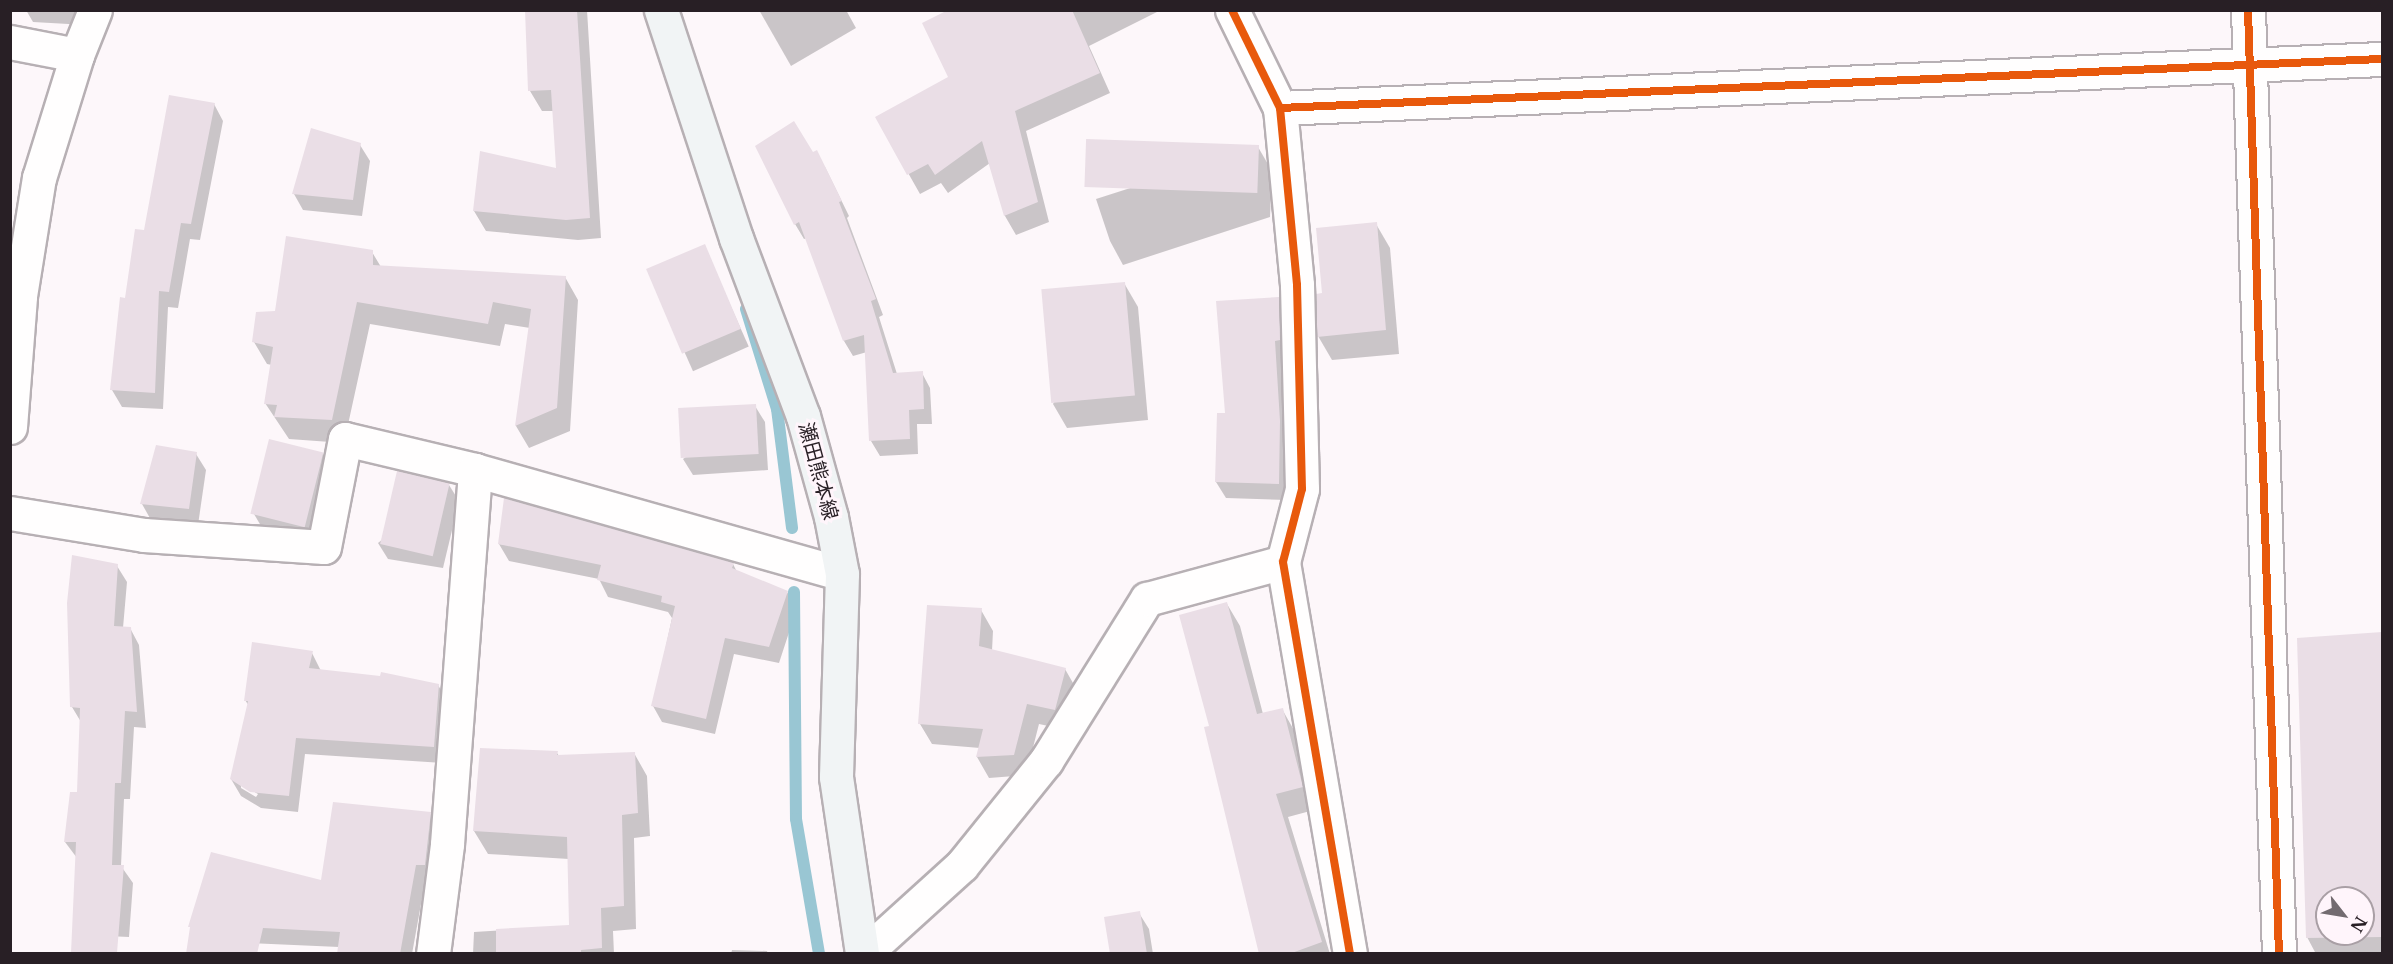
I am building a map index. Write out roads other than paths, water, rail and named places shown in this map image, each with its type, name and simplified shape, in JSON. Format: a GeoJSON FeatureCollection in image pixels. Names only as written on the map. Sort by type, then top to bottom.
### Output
{"type":"FeatureCollection","features":[{"type":"Feature","properties":{"kind":"main road","name":"瀬田熊本線"},"geometry":{"type":"LineString","coordinates":[[661,10],[736,238],[803,416],[831,517],[842,574],[836,777],[863,954]]}},
{"type":"Feature","properties":{"kind":"street"},"geometry":{"type":"LineString","coordinates":[[10,427],[20,296],[39,178],[77,55],[95,10]]}},
{"type":"Feature","properties":{"kind":"street"},"geometry":{"type":"LineString","coordinates":[[1232,10],[1280,108],[1297,285],[1302,489],[1283,561],[1350,954]]}},
{"type":"Feature","properties":{"kind":"street"},"geometry":{"type":"LineString","coordinates":[[2248,10],[2279,954]]}},
{"type":"Feature","properties":{"kind":"street"},"geometry":{"type":"LineString","coordinates":[[10,42],[77,55]]}},
{"type":"Feature","properties":{"kind":"street"},"geometry":{"type":"LineString","coordinates":[[1280,108],[2382,59]]}},
{"type":"Feature","properties":{"kind":"street"},"geometry":{"type":"LineString","coordinates":[[10,513],[144,535],[324,547],[345,439],[475,470],[842,574]]}},
{"type":"Feature","properties":{"kind":"street"},"geometry":{"type":"LineString","coordinates":[[433,954],[447,844],[475,470]]}},
{"type":"Feature","properties":{"kind":"street"},"geometry":{"type":"LineString","coordinates":[[863,954],[962,865],[1040,770],[1147,599],[1283,561]]}},
{"type":"Feature","properties":{"kind":"waterway"},"geometry":{"type":"LineString","coordinates":[[746,309],[777,409],[792,528]]}},
{"type":"Feature","properties":{"kind":"waterway"},"geometry":{"type":"LineString","coordinates":[[794,592],[796,819],[819,954]]}}]}
